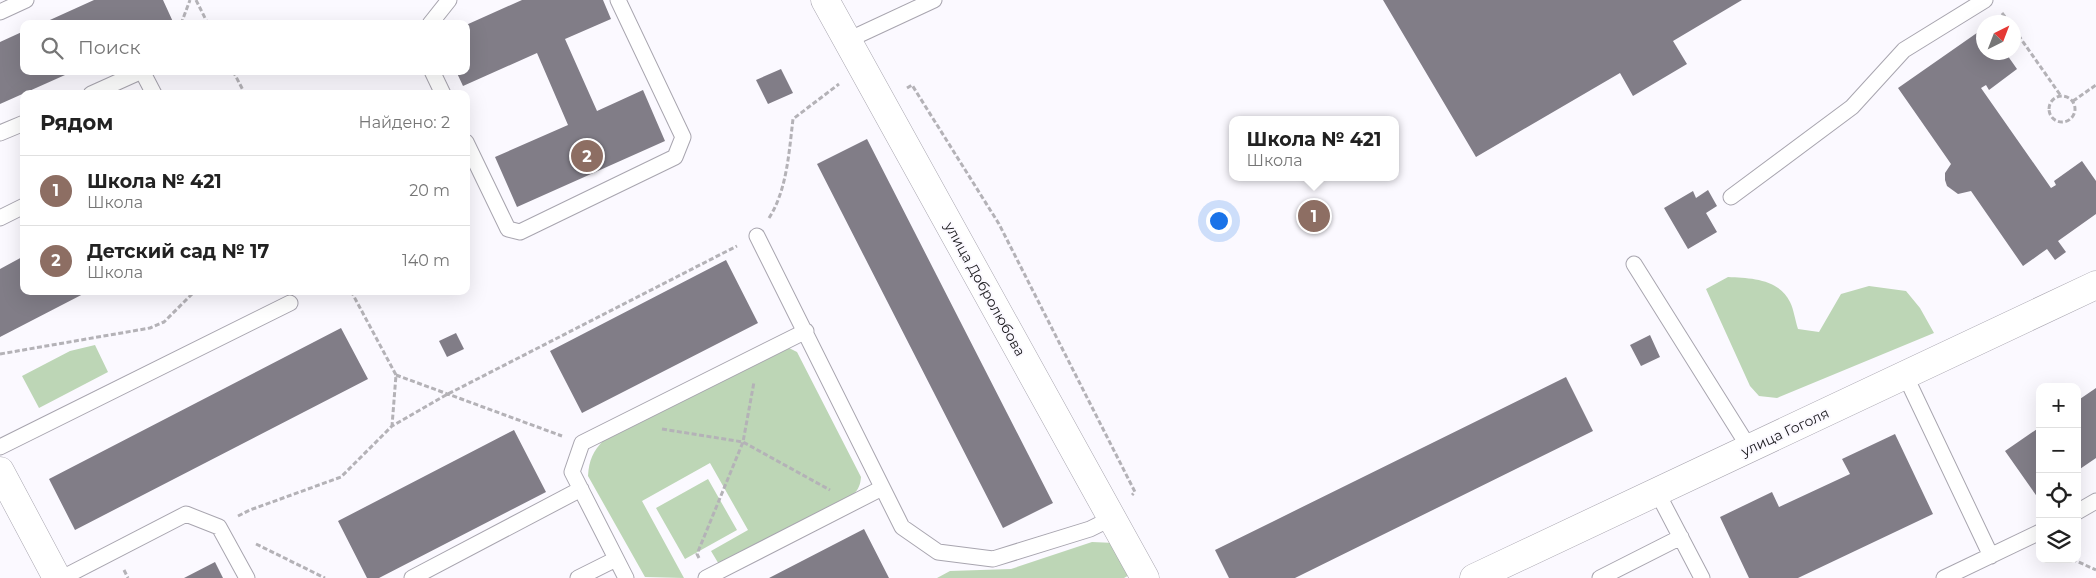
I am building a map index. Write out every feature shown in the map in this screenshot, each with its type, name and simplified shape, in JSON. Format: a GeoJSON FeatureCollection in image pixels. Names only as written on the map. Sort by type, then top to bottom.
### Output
{"type":"FeatureCollection","features":[{"type":"Feature","properties":{"kind":"street","name":"улица Добролюбова"},"geometry":{"type":"LineString","coordinates":[[825,0],[1146,578]]}},
{"type":"Feature","properties":{"kind":"street","name":"улица Гоголя"},"geometry":{"type":"LineString","coordinates":[[1474,578],[2096,285]]}},
{"type":"Feature","properties":{"kind":"street"},"geometry":{"type":"LineString","coordinates":[[0,471],[57,578]]}},
{"type":"Feature","properties":{"kind":"lane"},"geometry":{"type":"LineString","coordinates":[[0,12],[26,0]]}},
{"type":"Feature","properties":{"kind":"lane"},"geometry":{"type":"LineString","coordinates":[[433,20],[449,0]]}},
{"type":"Feature","properties":{"kind":"lane"},"geometry":{"type":"LineString","coordinates":[[470,150],[508,229],[520,232],[676,157],[683,138],[618,0]]}},
{"type":"Feature","properties":{"kind":"lane"},"geometry":{"type":"LineString","coordinates":[[848,40],[934,0]]}},
{"type":"Feature","properties":{"kind":"lane"},"geometry":{"type":"LineString","coordinates":[[1731,197],[1852,107],[1904,50],[1985,0]]}},
{"type":"Feature","properties":{"kind":"lane"},"geometry":{"type":"LineString","coordinates":[[100,90],[135,75]]}},
{"type":"Feature","properties":{"kind":"lane"},"geometry":{"type":"LineString","coordinates":[[144,75],[152,90]]}},
{"type":"Feature","properties":{"kind":"lane"},"geometry":{"type":"LineString","coordinates":[[434,75],[441,90]]}},
{"type":"Feature","properties":{"kind":"lane"},"geometry":{"type":"LineString","coordinates":[[0,133],[20,125]]}},
{"type":"Feature","properties":{"kind":"lane"},"geometry":{"type":"LineString","coordinates":[[0,218],[20,208]]}},
{"type":"Feature","properties":{"kind":"lane"},"geometry":{"type":"LineString","coordinates":[[757,236],[902,527],[938,552],[993,559],[1090,529],[1112,518]]}},
{"type":"Feature","properties":{"kind":"lane"},"geometry":{"type":"LineString","coordinates":[[1634,264],[1750,448]]}},
{"type":"Feature","properties":{"kind":"lane"},"geometry":{"type":"LineString","coordinates":[[0,447],[290,303]]}},
{"type":"Feature","properties":{"kind":"lane"},"geometry":{"type":"LineString","coordinates":[[626,578],[572,472],[582,443],[806,331]]}},
{"type":"Feature","properties":{"kind":"lane"},"geometry":{"type":"LineString","coordinates":[[1905,375],[1991,556]]}},
{"type":"Feature","properties":{"kind":"lane"},"geometry":{"type":"LineString","coordinates":[[708,577],[882,488]]}},
{"type":"Feature","properties":{"kind":"lane"},"geometry":{"type":"LineString","coordinates":[[412,578],[581,489]]}},
{"type":"Feature","properties":{"kind":"lane"},"geometry":{"type":"LineString","coordinates":[[1657,492],[1702,578]]}},
{"type":"Feature","properties":{"kind":"lane"},"geometry":{"type":"LineString","coordinates":[[2081,510],[2096,502]]}},
{"type":"Feature","properties":{"kind":"lane"},"geometry":{"type":"LineString","coordinates":[[62,578],[186,514],[219,526],[246,578]]}},
{"type":"Feature","properties":{"kind":"lane"},"geometry":{"type":"LineString","coordinates":[[1944,578],[2036,534]]}},
{"type":"Feature","properties":{"kind":"lane"},"geometry":{"type":"LineString","coordinates":[[1600,578],[1681,537]]}},
{"type":"Feature","properties":{"kind":"lane"},"geometry":{"type":"LineString","coordinates":[[578,578],[616,558]]}},
{"type":"Feature","properties":{"kind":"path"},"geometry":{"type":"LineString","coordinates":[[182,20],[190,0]]}},
{"type":"Feature","properties":{"kind":"path"},"geometry":{"type":"LineString","coordinates":[[196,0],[206,20]]}},
{"type":"Feature","properties":{"kind":"path"},"geometry":{"type":"LineString","coordinates":[[2021,39],[2061,96]]}},
{"type":"Feature","properties":{"kind":"path"},"geometry":{"type":"LineString","coordinates":[[219,526],[250,510],[341,477],[392,426],[446,395],[757,236],[778,204],[789,156],[793,118],[861,67]]}},
{"type":"Feature","properties":{"kind":"path"},"geometry":{"type":"LineString","coordinates":[[235,75],[243,90]]}},
{"type":"Feature","properties":{"kind":"path"},"geometry":{"type":"LineString","coordinates":[[2073,101],[2096,85]]}},
{"type":"Feature","properties":{"kind":"path"},"geometry":{"type":"LineString","coordinates":[[880,102],[912,86],[999,224],[1135,492],[1112,518]]}},
{"type":"Feature","properties":{"kind":"path"},"geometry":{"type":"LineString","coordinates":[[2061,96],[2066,96],[2073,101],[2075,109],[2073,117],[2066,122],[2058,122],[2051,117],[2048,109],[2051,101],[2061,96]]}},
{"type":"Feature","properties":{"kind":"path"},"geometry":{"type":"LineString","coordinates":[[0,354],[150,328],[164,322],[191,295]]}},
{"type":"Feature","properties":{"kind":"path"},"geometry":{"type":"LineString","coordinates":[[353,295],[396,375],[392,426]]}},
{"type":"Feature","properties":{"kind":"path"},"geometry":{"type":"LineString","coordinates":[[708,577],[697,554],[743,442],[758,355]]}},
{"type":"Feature","properties":{"kind":"path"},"geometry":{"type":"LineString","coordinates":[[396,375],[446,395],[582,443]]}},
{"type":"Feature","properties":{"kind":"path"},"geometry":{"type":"LineString","coordinates":[[622,423],[743,442],[854,503]]}},
{"type":"Feature","properties":{"kind":"path"},"geometry":{"type":"LineString","coordinates":[[219,526],[325,578]]}},
{"type":"Feature","properties":{"kind":"path"},"geometry":{"type":"LineString","coordinates":[[2081,563],[2096,570]]}},
{"type":"Feature","properties":{"kind":"green space"},"geometry":{"type":"Polygon","coordinates":[[[1728,277],[1755,279],[1772,284],[1785,294],[1790,302],[1798,329],[1819,332],[1841,294],[1869,286],[1906,291],[1920,308],[1934,333],[1777,398],[1759,396],[1750,386],[1706,289],[1728,277]]]}},
{"type":"Feature","properties":{"kind":"green space"},"geometry":{"type":"Polygon","coordinates":[[[95,345],[108,372],[39,408],[22,376],[70,351],[95,345]]]}},
{"type":"Feature","properties":{"kind":"green space"},"geometry":{"type":"Polygon","coordinates":[[[787,347],[797,352],[861,477],[859,487],[851,496],[839,504],[720,566],[711,551],[748,530],[710,463],[642,501],[684,578],[645,577],[588,476],[589,465],[594,452],[604,440],[787,347]]]}},
{"type":"Feature","properties":{"kind":"green space"},"geometry":{"type":"Polygon","coordinates":[[[708,479],[737,530],[685,559],[656,508],[708,479]]]}},
{"type":"Feature","properties":{"kind":"green space"},"geometry":{"type":"Polygon","coordinates":[[[1092,542],[1115,543],[1131,574],[1124,578],[937,578],[950,571],[1011,569],[1092,542]]]}},
{"type":"Feature","properties":{"kind":"building"},"geometry":{"type":"Polygon","coordinates":[[[94,0],[163,0],[172,20],[50,20],[94,0]]]}},
{"type":"Feature","properties":{"kind":"building"},"geometry":{"type":"Polygon","coordinates":[[[522,0],[603,0],[611,19],[565,39],[597,111],[643,90],[665,141],[517,207],[495,157],[568,125],[537,53],[463,86],[458,75],[470,75],[470,23],[522,0]]]}},
{"type":"Feature","properties":{"kind":"building"},"geometry":{"type":"Polygon","coordinates":[[[1383,0],[1742,0],[1673,41],[1687,64],[1633,96],[1620,73],[1476,157],[1383,0]]]}},
{"type":"Feature","properties":{"kind":"building"},"geometry":{"type":"Polygon","coordinates":[[[20,33],[20,75],[65,75],[31,90],[20,90],[20,95],[0,104],[0,42],[20,33]]]}},
{"type":"Feature","properties":{"kind":"building"},"geometry":{"type":"Polygon","coordinates":[[[1976,34],[1976,60],[2011,60],[2017,69],[1989,90],[1986,85],[1981,88],[2051,188],[2056,185],[2054,181],[2082,161],[2096,181],[2096,214],[2058,241],[2066,252],[2055,260],[2047,249],[2023,266],[1971,191],[1958,194],[1947,186],[1945,173],[1951,164],[1898,88],[1976,34]]]}},
{"type":"Feature","properties":{"kind":"building"},"geometry":{"type":"Polygon","coordinates":[[[781,69],[793,93],[768,104],[756,80],[781,69]]]}},
{"type":"Feature","properties":{"kind":"building"},"geometry":{"type":"Polygon","coordinates":[[[867,139],[1053,503],[1003,528],[817,164],[867,139]]]}},
{"type":"Feature","properties":{"kind":"building"},"geometry":{"type":"Polygon","coordinates":[[[1708,190],[1717,206],[1706,213],[1717,232],[1688,249],[1664,208],[1693,191],[1696,198],[1708,190]]]}},
{"type":"Feature","properties":{"kind":"building"},"geometry":{"type":"Polygon","coordinates":[[[20,258],[20,295],[81,295],[0,337],[0,269],[20,258]]]}},
{"type":"Feature","properties":{"kind":"building"},"geometry":{"type":"Polygon","coordinates":[[[726,260],[758,323],[582,413],[550,351],[726,260]]]}},
{"type":"Feature","properties":{"kind":"building"},"geometry":{"type":"Polygon","coordinates":[[[341,328],[368,379],[75,530],[49,479],[341,328]]]}},
{"type":"Feature","properties":{"kind":"building"},"geometry":{"type":"Polygon","coordinates":[[[456,333],[464,349],[447,357],[439,341],[456,333]]]}},
{"type":"Feature","properties":{"kind":"building"},"geometry":{"type":"Polygon","coordinates":[[[1650,335],[1660,357],[1641,366],[1630,345],[1650,335]]]}},
{"type":"Feature","properties":{"kind":"building"},"geometry":{"type":"Polygon","coordinates":[[[1566,377],[1593,431],[1295,578],[1229,578],[1215,550],[1566,377]]]}},
{"type":"Feature","properties":{"kind":"building"},"geometry":{"type":"Polygon","coordinates":[[[2096,388],[2096,458],[2081,468],[2081,428],[2081,398],[2096,388]]]}},
{"type":"Feature","properties":{"kind":"building"},"geometry":{"type":"Polygon","coordinates":[[[514,430],[546,492],[379,578],[367,578],[338,521],[514,430]]]}},
{"type":"Feature","properties":{"kind":"building"},"geometry":{"type":"Polygon","coordinates":[[[2036,430],[2036,495],[2005,451],[2036,430]]]}},
{"type":"Feature","properties":{"kind":"building"},"geometry":{"type":"Polygon","coordinates":[[[1895,434],[1933,514],[1798,578],[1749,578],[1720,517],[1772,492],[1779,507],[1850,474],[1842,459],[1895,434]]]}},
{"type":"Feature","properties":{"kind":"building"},"geometry":{"type":"Polygon","coordinates":[[[864,529],[889,578],[769,578],[864,529]]]}},
{"type":"Feature","properties":{"kind":"building"},"geometry":{"type":"Polygon","coordinates":[[[215,562],[223,578],[184,578],[215,562]]]}},
{"type":"Feature","properties":{"kind":"place","name":"Детский сад № 17"},"geometry":{"type":"Point","coordinates":[587,156]}},
{"type":"Feature","properties":{"kind":"place","name":"Школа № 421"},"geometry":{"type":"Point","coordinates":[1314,216]}}]}
